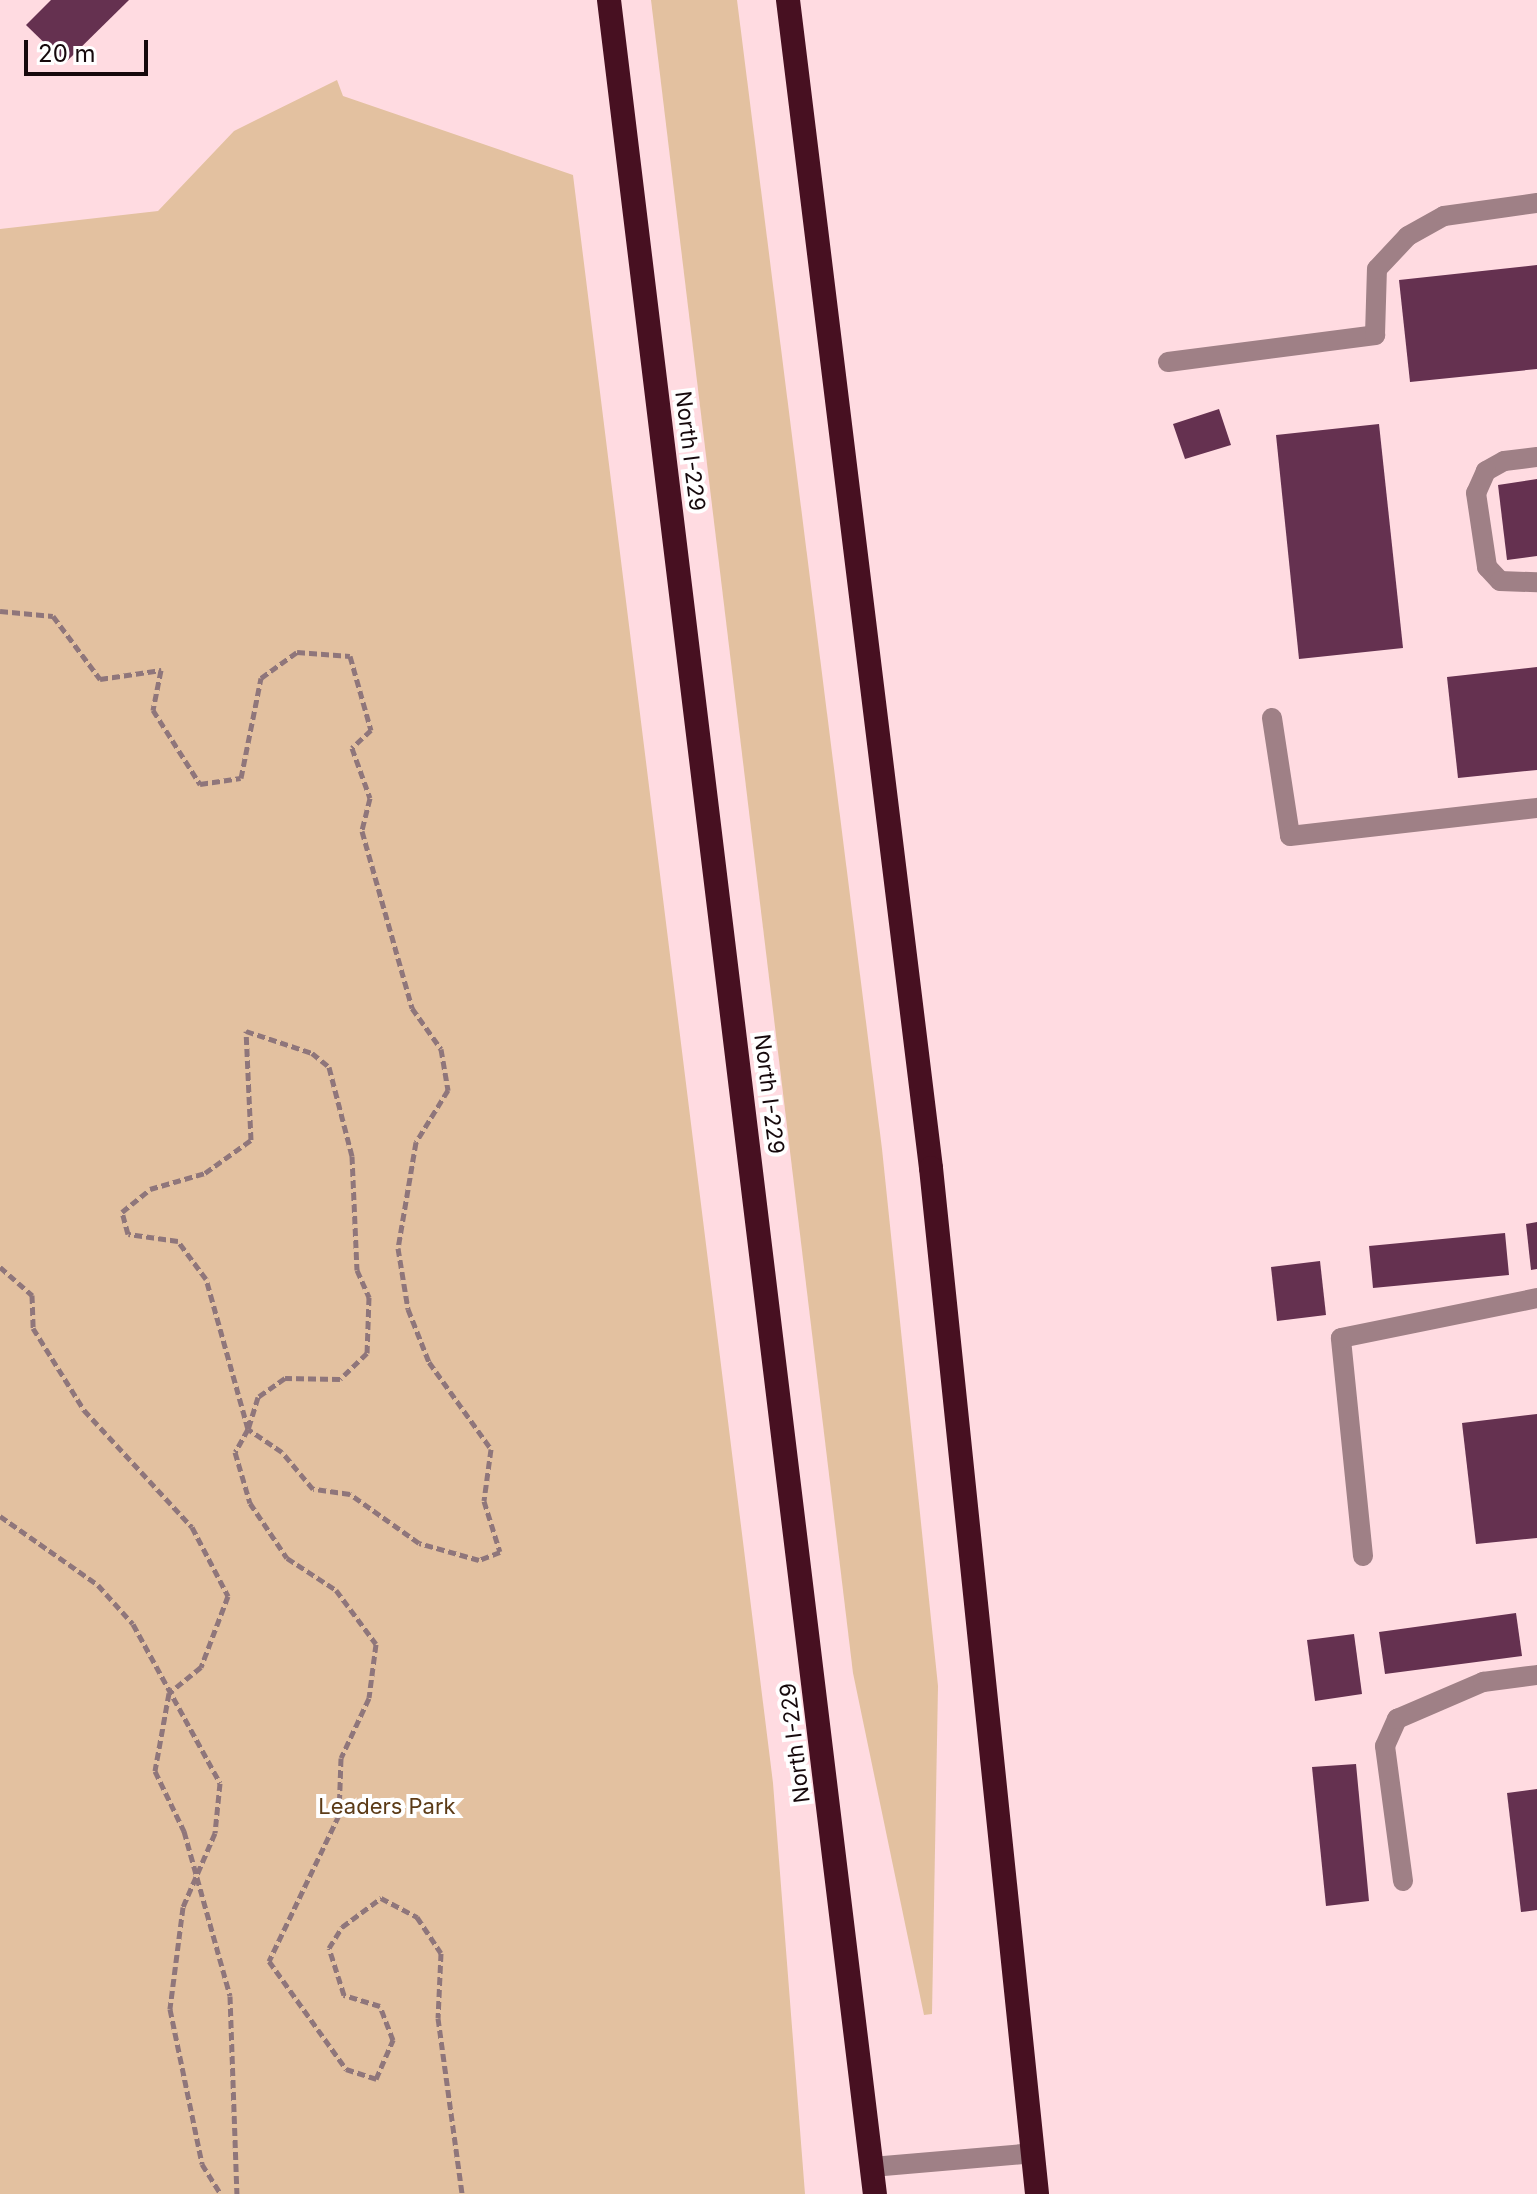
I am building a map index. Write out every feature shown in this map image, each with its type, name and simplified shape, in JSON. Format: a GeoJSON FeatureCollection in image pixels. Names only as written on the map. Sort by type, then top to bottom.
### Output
{"type":"FeatureCollection","features":[{"type":"Feature","properties":{"kind":"highway","name":"North I-229"},"geometry":{"type":"LineString","coordinates":[[609,0],[875,2194]]}},
{"type":"Feature","properties":{"kind":"highway"},"geometry":{"type":"LineString","coordinates":[[788,0],[932,1184],[1037,2194]]}},
{"type":"Feature","properties":{"kind":"lane"},"geometry":{"type":"LineString","coordinates":[[1168,362],[1375,335],[1377,269],[1408,236],[1444,216],[1537,203]]}},
{"type":"Feature","properties":{"kind":"lane"},"geometry":{"type":"LineString","coordinates":[[1537,457],[1486,471],[1476,493],[1487,567],[1500,581],[1537,582]]}},
{"type":"Feature","properties":{"kind":"lane"},"geometry":{"type":"LineString","coordinates":[[1272,718],[1290,836],[1537,808]]}},
{"type":"Feature","properties":{"kind":"lane"},"geometry":{"type":"LineString","coordinates":[[1363,1556],[1341,1338],[1537,1298]]}},
{"type":"Feature","properties":{"kind":"lane"},"geometry":{"type":"LineString","coordinates":[[1403,1881],[1385,1746],[1397,1719],[1483,1682],[1537,1675]]}},
{"type":"Feature","properties":{"kind":"lane"},"geometry":{"type":"LineString","coordinates":[[872,2167],[1034,2153]]}},
{"type":"Feature","properties":{"kind":"path"},"geometry":{"type":"LineString","coordinates":[[0,611],[53,616],[100,679],[161,670],[153,710],[200,784],[241,778],[261,678],[297,652],[350,656],[371,730],[352,748],[370,798],[362,831],[412,1008],[441,1049],[448,1090],[416,1142],[398,1248],[408,1309],[429,1362],[491,1449],[484,1501],[500,1552],[479,1560],[419,1543],[350,1494],[313,1489],[282,1452],[248,1429],[206,1279],[178,1241],[128,1234],[122,1212],[150,1189],[205,1173],[251,1140],[246,1031],[312,1053],[329,1067],[352,1156],[357,1270],[369,1297],[367,1353],[340,1379],[285,1378],[258,1397],[248,1429],[235,1452],[250,1503],[287,1558],[336,1590],[376,1644],[369,1698],[341,1758],[339,1815],[269,1961],[346,2069],[376,2079],[393,2040],[380,2006],[344,1995],[329,1948],[342,1927],[381,1898],[417,1917],[441,1953],[438,2018],[462,2194]]}},
{"type":"Feature","properties":{"kind":"path"},"geometry":{"type":"LineString","coordinates":[[0,1267],[32,1295],[33,1328],[84,1410],[192,1527],[228,1596],[201,1667],[169,1693],[155,1771],[199,1879],[230,1996],[237,2194]]}},
{"type":"Feature","properties":{"kind":"path"},"geometry":{"type":"LineString","coordinates":[[0,1516],[98,1585],[133,1624],[169,1693],[197,1730],[220,1783],[199,1879],[183,1907],[170,2009],[202,2164],[221,2194]]}},
{"type":"Feature","properties":{"kind":"green space"},"geometry":{"type":"Polygon","coordinates":[[[651,0],[737,0],[882,1149],[938,1686],[932,2014],[924,2015],[853,1673],[651,0]]]}},
{"type":"Feature","properties":{"kind":"green space","name":"Leaders Park"},"geometry":{"type":"Polygon","coordinates":[[[337,80],[343,96],[573,175],[773,1783],[805,2194],[0,2194],[0,229],[158,211],[234,131],[337,80]]]}},
{"type":"Feature","properties":{"kind":"building"},"geometry":{"type":"Polygon","coordinates":[[[51,0],[129,0],[65,63],[26,25],[51,0]]]}},
{"type":"Feature","properties":{"kind":"building"},"geometry":{"type":"Polygon","coordinates":[[[1537,265],[1537,369],[1410,382],[1399,280],[1537,265]]]}},
{"type":"Feature","properties":{"kind":"building"},"geometry":{"type":"Polygon","coordinates":[[[1219,409],[1231,445],[1185,459],[1173,424],[1219,409]]]}},
{"type":"Feature","properties":{"kind":"building"},"geometry":{"type":"Polygon","coordinates":[[[1379,424],[1403,648],[1299,659],[1276,435],[1379,424]]]}},
{"type":"Feature","properties":{"kind":"building"},"geometry":{"type":"Polygon","coordinates":[[[1537,479],[1537,556],[1507,560],[1498,485],[1537,479]]]}},
{"type":"Feature","properties":{"kind":"building"},"geometry":{"type":"Polygon","coordinates":[[[1537,667],[1537,770],[1458,778],[1447,677],[1537,667]]]}},
{"type":"Feature","properties":{"kind":"building"},"geometry":{"type":"Polygon","coordinates":[[[1537,1222],[1537,1269],[1531,1270],[1526,1224],[1537,1222]]]}},
{"type":"Feature","properties":{"kind":"building"},"geometry":{"type":"Polygon","coordinates":[[[1505,1233],[1509,1275],[1373,1288],[1369,1246],[1505,1233]]]}},
{"type":"Feature","properties":{"kind":"building"},"geometry":{"type":"Polygon","coordinates":[[[1320,1261],[1326,1315],[1277,1321],[1271,1267],[1320,1261]]]}},
{"type":"Feature","properties":{"kind":"building"},"geometry":{"type":"Polygon","coordinates":[[[1537,1414],[1537,1538],[1476,1544],[1462,1423],[1537,1414]]]}},
{"type":"Feature","properties":{"kind":"building"},"geometry":{"type":"Polygon","coordinates":[[[1516,1613],[1522,1656],[1385,1674],[1379,1632],[1516,1613]]]}},
{"type":"Feature","properties":{"kind":"building"},"geometry":{"type":"Polygon","coordinates":[[[1354,1634],[1362,1694],[1315,1701],[1307,1640],[1354,1634]]]}},
{"type":"Feature","properties":{"kind":"building"},"geometry":{"type":"Polygon","coordinates":[[[1356,1764],[1369,1901],[1326,1906],[1312,1767],[1356,1764]]]}},
{"type":"Feature","properties":{"kind":"building"},"geometry":{"type":"Polygon","coordinates":[[[1537,1789],[1537,1910],[1521,1912],[1507,1793],[1537,1789]]]}}]}
